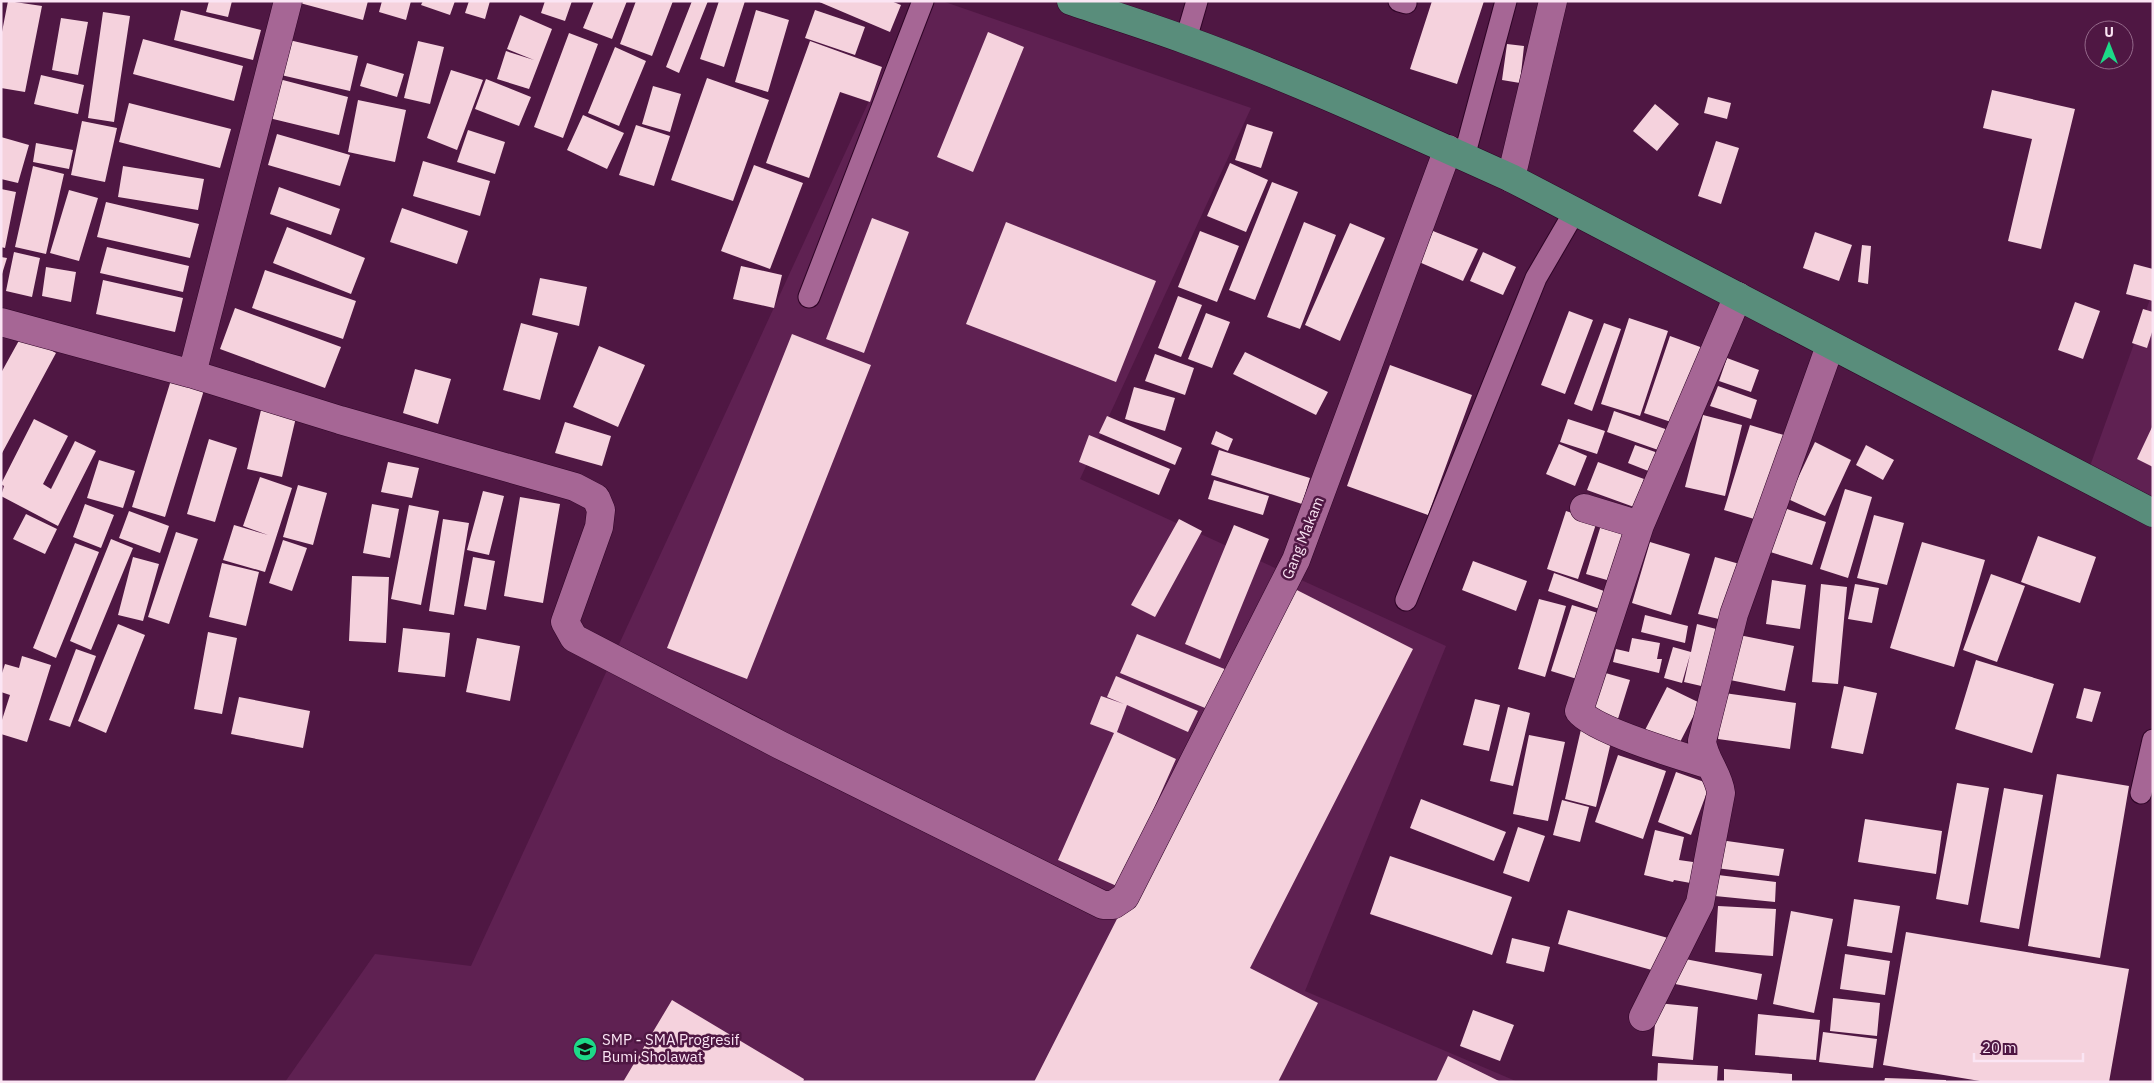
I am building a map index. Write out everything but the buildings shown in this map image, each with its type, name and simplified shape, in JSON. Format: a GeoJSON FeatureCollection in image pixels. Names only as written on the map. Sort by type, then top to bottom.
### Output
{"type":"FeatureCollection","features":[{"type":"Feature","properties":{"kind":"main road"},"geometry":{"type":"LineString","coordinates":[[1071,1],[1186,40],[1456,153],[1511,178],[2153,513]]}},
{"type":"Feature","properties":{"kind":"street"},"geometry":{"type":"LineString","coordinates":[[1,322],[192,374],[288,1]]}},
{"type":"Feature","properties":{"kind":"street"},"geometry":{"type":"LineString","coordinates":[[1511,178],[1554,1]]}},
{"type":"Feature","properties":{"kind":"street","name":"Gang Makam"},"geometry":{"type":"LineString","coordinates":[[192,374],[340,420],[575,487],[596,498],[601,510],[599,527],[570,604],[566,622],[574,638],[780,745],[1103,905],[1113,905],[1125,898],[1296,560],[1456,153]]}},
{"type":"Feature","properties":{"kind":"street"},"geometry":{"type":"LineString","coordinates":[[1710,765],[1589,721],[1579,711],[1640,525],[1738,296]]}},
{"type":"Feature","properties":{"kind":"street"},"geometry":{"type":"LineString","coordinates":[[1643,1017],[1700,903],[1721,793],[1720,785],[1703,751],[1702,741],[1734,614],[1830,346]]}},
{"type":"Feature","properties":{"kind":"street"},"geometry":{"type":"LineString","coordinates":[[1584,508],[1640,525]]}},
{"type":"Feature","properties":{"kind":"lane"},"geometry":{"type":"LineString","coordinates":[[808,297],[923,1]]}},
{"type":"Feature","properties":{"kind":"lane"},"geometry":{"type":"LineString","coordinates":[[1186,40],[1197,1]]}},
{"type":"Feature","properties":{"kind":"lane"},"geometry":{"type":"LineString","coordinates":[[1456,153],[1506,1]]}},
{"type":"Feature","properties":{"kind":"lane"},"geometry":{"type":"LineString","coordinates":[[1406,600],[1536,278],[1576,211]]}},
{"type":"Feature","properties":{"kind":"lane"},"geometry":{"type":"LineString","coordinates":[[2141,793],[2153,740]]}},
{"type":"Feature","properties":{"kind":"shaded area"},"geometry":{"type":"Polygon","coordinates":[[[915,1],[942,1],[1251,108],[1080,479],[1446,646],[1305,991],[1518,1082],[285,1082],[375,954],[471,966],[915,1]]]}},
{"type":"Feature","properties":{"kind":"shaded area"},"geometry":{"type":"Polygon","coordinates":[[[2153,291],[2153,510],[2090,466],[2153,291]]]}},
{"type":"Feature","properties":{"kind":"place","name":"SMP - SMA Progresif Bumi Sholawat"},"geometry":{"type":"Point","coordinates":[585,1049]}}]}
